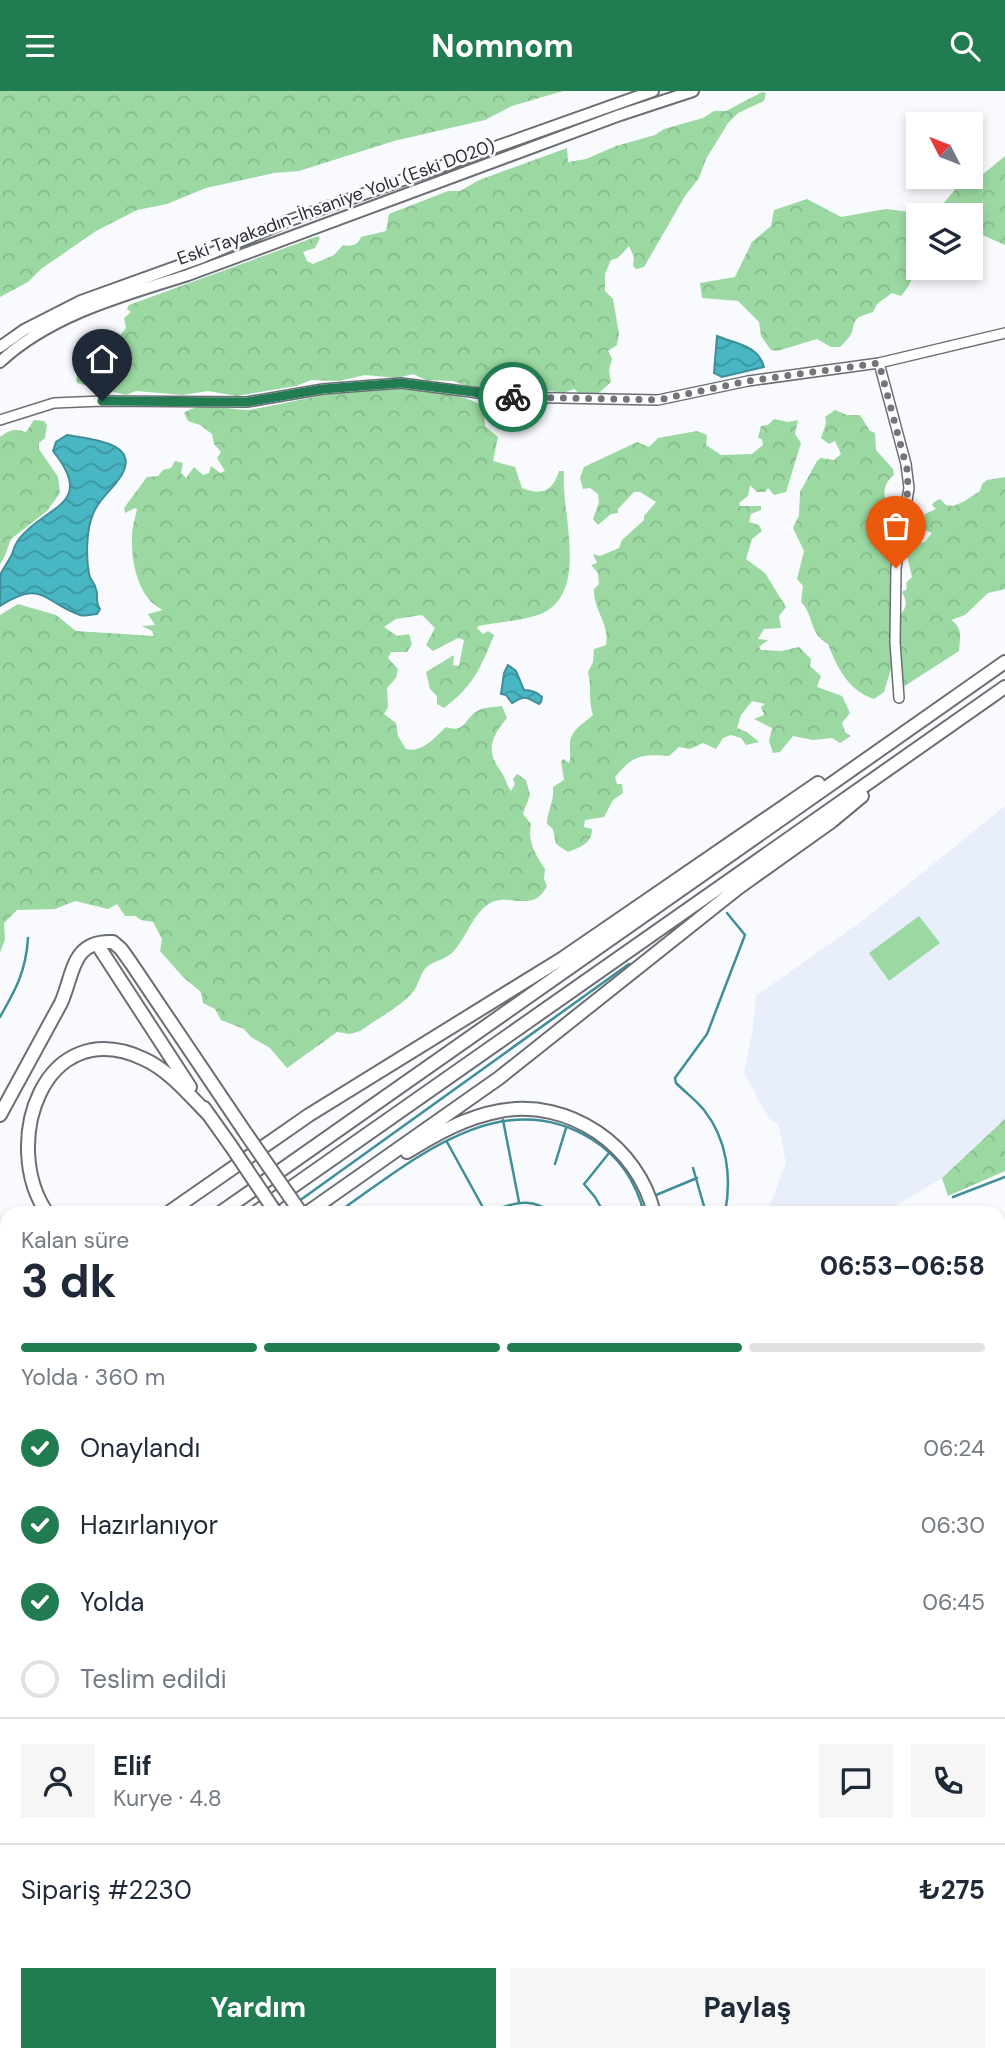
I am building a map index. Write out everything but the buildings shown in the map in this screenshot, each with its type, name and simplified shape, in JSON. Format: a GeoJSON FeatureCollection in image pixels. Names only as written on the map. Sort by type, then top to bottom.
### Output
{"type":"FeatureCollection","features":[{"type":"Feature","properties":{"kind":"highway"},"geometry":{"type":"LineString","coordinates":[[230,1206],[1005,662]]}},
{"type":"Feature","properties":{"kind":"highway"},"geometry":{"type":"LineString","coordinates":[[265,1206],[1005,687]]}},
{"type":"Feature","properties":{"kind":"highway"},"geometry":{"type":"LineString","coordinates":[[178,1206],[309,1115],[563,958],[824,779],[865,760]]}},
{"type":"Feature","properties":{"kind":"highway"},"geometry":{"type":"LineString","coordinates":[[317,1206],[499,1078],[738,888],[832,821],[887,771]]}},
{"type":"Feature","properties":{"kind":"highway"},"geometry":{"type":"LineString","coordinates":[[5,1118],[61,1003],[75,960],[87,947],[113,942],[121,949],[296,1206]]}},
{"type":"Feature","properties":{"kind":"highway"},"geometry":{"type":"LineString","coordinates":[[97,944],[271,1206]]}},
{"type":"Feature","properties":{"kind":"highway"},"geometry":{"type":"LineString","coordinates":[[5,1118],[39,1072],[63,1057],[96,1050],[125,1053],[151,1063],[173,1079],[209,1115]]}},
{"type":"Feature","properties":{"kind":"highway"},"geometry":{"type":"LineString","coordinates":[[346,1186],[365,1178],[428,1139],[472,1118],[502,1110],[534,1110],[572,1118],[612,1142],[635,1169],[652,1206]]}},
{"type":"Feature","properties":{"kind":"highway"},"geometry":{"type":"LineString","coordinates":[[170,1206],[192,1190],[216,1178]]}},
{"type":"Feature","properties":{"kind":"highway"},"geometry":{"type":"LineString","coordinates":[[20,1182],[39,1206]]}},
{"type":"Feature","properties":{"kind":"main road","name":"Eski Tayakadın-İhsaniye Yolu (Eski D020)"},"geometry":{"type":"LineString","coordinates":[[0,347],[24,330],[92,297],[203,257],[288,221],[653,91]]}},
{"type":"Feature","properties":{"kind":"main road","name":"Eski Tayakadın-İhsaniye Yolu (Eski D020)"},"geometry":{"type":"LineString","coordinates":[[0,362],[28,340],[119,297],[188,275],[620,115],[693,91]]}},
{"type":"Feature","properties":{"kind":"street"},"geometry":{"type":"LineString","coordinates":[[0,420],[54,403],[247,402],[323,389],[389,384],[416,384],[509,397],[658,400],[748,381],[879,363],[1005,333]]}},
{"type":"Feature","properties":{"kind":"street"},"geometry":{"type":"LineString","coordinates":[[879,363],[909,481],[896,568],[895,642],[900,698]]}},
{"type":"Feature","properties":{"kind":"shaded area"},"geometry":{"type":"Polygon","coordinates":[[[1005,806],[1005,1119],[942,1178],[896,1206],[770,1206],[786,1163],[778,1124],[768,1118],[744,1072],[756,996],[866,918],[1005,806]]]}},
{"type":"Feature","properties":{"kind":"green space"},"geometry":{"type":"Polygon","coordinates":[[[0,91],[563,91],[512,106],[485,120],[394,141],[299,171],[274,173],[206,188],[167,204],[137,210],[96,231],[41,269],[28,282],[0,297],[0,91]]]}},
{"type":"Feature","properties":{"kind":"green space"},"geometry":{"type":"Polygon","coordinates":[[[762,92],[766,93],[764,101],[738,113],[728,123],[706,159],[699,178],[685,196],[644,267],[636,269],[633,266],[634,257],[629,246],[618,258],[611,260],[605,274],[605,291],[613,299],[619,334],[617,345],[608,351],[612,359],[609,370],[611,382],[599,393],[580,394],[574,389],[563,393],[539,389],[507,391],[469,387],[453,381],[426,380],[413,374],[397,378],[365,375],[339,381],[311,380],[296,386],[237,396],[208,391],[183,395],[136,391],[126,395],[77,383],[76,378],[100,352],[103,342],[118,338],[126,328],[124,318],[131,312],[127,309],[129,305],[318,236],[320,238],[315,248],[303,252],[307,261],[313,264],[334,255],[343,245],[354,245],[361,237],[386,231],[389,214],[448,191],[460,191],[479,180],[567,148],[568,162],[586,159],[616,146],[655,135],[664,129],[703,118],[714,111],[726,111],[762,92]]]}},
{"type":"Feature","properties":{"kind":"green space"},"geometry":{"type":"Polygon","coordinates":[[[1005,156],[1005,245],[983,235],[983,203],[944,203],[956,189],[984,189],[984,173],[1005,156]]]}},
{"type":"Feature","properties":{"kind":"green space"},"geometry":{"type":"Polygon","coordinates":[[[807,199],[841,217],[886,209],[906,212],[906,280],[912,280],[901,296],[892,293],[877,304],[873,312],[858,318],[851,334],[840,347],[831,347],[817,339],[777,351],[771,350],[761,336],[759,322],[738,301],[702,298],[700,283],[735,277],[752,242],[771,226],[774,210],[807,199]]]}},
{"type":"Feature","properties":{"kind":"green space"},"geometry":{"type":"Polygon","coordinates":[[[391,388],[454,395],[484,408],[485,426],[498,437],[493,461],[515,467],[522,488],[535,492],[546,490],[554,483],[559,471],[564,471],[570,551],[564,590],[554,605],[538,615],[477,628],[483,634],[488,631],[494,635],[475,676],[454,700],[444,708],[437,704],[437,696],[430,689],[426,672],[454,655],[453,665],[459,666],[464,640],[458,638],[433,651],[426,645],[435,628],[422,615],[396,619],[384,627],[397,636],[409,634],[412,644],[407,652],[391,652],[388,658],[398,669],[396,678],[387,688],[388,707],[384,714],[396,723],[398,736],[406,749],[418,749],[446,727],[462,727],[481,709],[502,706],[507,718],[494,737],[493,756],[511,791],[515,784],[513,779],[517,774],[526,780],[530,795],[523,814],[531,824],[531,842],[545,869],[544,879],[547,886],[541,895],[534,899],[494,901],[486,906],[457,947],[425,969],[414,990],[401,1003],[360,1031],[350,1034],[337,1032],[287,1068],[270,1048],[251,1037],[244,1029],[221,1020],[215,1009],[203,1003],[201,992],[183,977],[160,951],[162,939],[153,922],[125,916],[117,904],[108,909],[75,901],[55,909],[17,910],[4,923],[5,939],[0,953],[0,615],[18,604],[56,615],[76,631],[154,636],[152,631],[142,626],[155,625],[148,614],[163,610],[147,597],[138,578],[132,547],[132,530],[137,509],[125,513],[124,508],[147,477],[158,476],[163,470],[171,468],[175,461],[183,463],[181,473],[186,478],[194,467],[203,475],[209,473],[211,466],[220,473],[225,471],[217,458],[221,452],[214,444],[212,434],[200,425],[188,421],[184,413],[199,407],[250,410],[343,391],[391,388]]]}},
{"type":"Feature","properties":{"kind":"green space"},"geometry":{"type":"Polygon","coordinates":[[[835,410],[847,415],[860,415],[870,431],[875,433],[876,450],[893,469],[894,475],[885,490],[891,519],[895,518],[897,511],[893,503],[895,499],[900,501],[902,506],[891,576],[891,669],[884,692],[874,699],[858,690],[840,670],[828,644],[818,635],[801,602],[803,586],[797,579],[804,551],[793,528],[799,515],[800,492],[817,461],[821,458],[834,460],[841,454],[835,441],[829,444],[821,438],[826,423],[825,417],[835,410]]]}},
{"type":"Feature","properties":{"kind":"green space"},"geometry":{"type":"Polygon","coordinates":[[[774,419],[788,422],[798,420],[795,434],[801,443],[786,492],[774,495],[768,488],[765,492],[757,492],[750,485],[748,496],[739,503],[740,506],[761,506],[761,510],[751,514],[749,522],[759,525],[762,531],[752,539],[746,559],[765,573],[786,607],[779,616],[781,628],[764,629],[758,639],[768,640],[759,647],[761,650],[781,651],[799,647],[811,659],[810,666],[821,676],[817,687],[842,696],[850,713],[842,723],[845,732],[851,736],[840,743],[832,738],[813,740],[793,736],[780,752],[773,753],[769,741],[772,728],[754,719],[764,715],[761,707],[765,704],[752,701],[741,715],[737,728],[759,742],[746,745],[741,738],[731,735],[723,738],[716,749],[703,743],[690,749],[679,747],[669,756],[638,757],[615,777],[617,784],[622,784],[623,793],[613,800],[604,817],[585,820],[584,827],[592,829],[590,838],[568,852],[556,844],[553,829],[547,824],[547,819],[553,787],[564,780],[561,761],[563,759],[569,763],[572,736],[577,728],[593,715],[588,672],[593,662],[594,649],[606,645],[606,630],[594,597],[594,589],[599,584],[598,573],[591,565],[597,563],[593,554],[600,556],[619,548],[622,540],[644,520],[644,516],[656,502],[640,492],[634,492],[618,509],[618,513],[611,514],[598,525],[593,519],[599,502],[598,494],[590,488],[583,489],[580,478],[584,467],[637,442],[649,447],[658,438],[697,431],[707,435],[706,445],[721,455],[752,454],[763,445],[762,439],[758,438],[761,426],[768,425],[774,419]]]}},
{"type":"Feature","properties":{"kind":"green space"},"geometry":{"type":"Polygon","coordinates":[[[34,420],[44,421],[47,425],[45,438],[39,443],[39,449],[58,477],[60,493],[47,511],[11,539],[0,564],[0,437],[12,430],[26,432],[34,420]]]}},
{"type":"Feature","properties":{"kind":"green space"},"geometry":{"type":"Polygon","coordinates":[[[1005,477],[1005,589],[988,593],[965,615],[951,620],[959,630],[959,651],[903,687],[896,644],[900,621],[898,617],[906,605],[902,592],[907,589],[906,583],[912,577],[905,547],[925,542],[932,533],[914,525],[924,519],[925,514],[936,509],[932,505],[934,502],[940,499],[946,505],[953,506],[980,491],[987,480],[1005,477]]]}},
{"type":"Feature","properties":{"kind":"green space"},"geometry":{"type":"Polygon","coordinates":[[[919,916],[940,943],[889,981],[869,953],[919,916]]]}},
{"type":"Feature","properties":{"kind":"green space"},"geometry":{"type":"Polygon","coordinates":[[[1005,1119],[1005,1171],[948,1196],[942,1178],[1005,1119]]]}},
{"type":"Feature","properties":{"kind":"water"},"geometry":{"type":"Polygon","coordinates":[[[717,336],[752,350],[764,367],[722,377],[714,373],[717,336]]]}},
{"type":"Feature","properties":{"kind":"water"},"geometry":{"type":"Polygon","coordinates":[[[67,435],[111,445],[125,457],[125,467],[119,479],[98,504],[89,528],[88,567],[100,609],[97,614],[82,616],[35,593],[14,598],[0,606],[1,573],[18,541],[62,503],[68,494],[70,483],[65,469],[53,451],[56,442],[67,435]]]}},
{"type":"Feature","properties":{"kind":"water"},"geometry":{"type":"Polygon","coordinates":[[[508,665],[516,671],[524,690],[542,697],[539,704],[525,698],[512,703],[506,695],[501,694],[508,665]]]}},
{"type":"Feature","properties":{"kind":"waterway"},"geometry":{"type":"LineString","coordinates":[[726,1206],[726,1159],[718,1133],[704,1110],[676,1083],[675,1078],[707,1034],[745,935],[727,913]]}},
{"type":"Feature","properties":{"kind":"waterway"},"geometry":{"type":"LineString","coordinates":[[0,1017],[19,979],[28,938]]}},
{"type":"Feature","properties":{"kind":"waterway"},"geometry":{"type":"LineString","coordinates":[[299,1201],[629,964]]}},
{"type":"Feature","properties":{"kind":"waterway"},"geometry":{"type":"LineString","coordinates":[[347,1206],[426,1152],[458,1135],[491,1124],[525,1119],[559,1124],[603,1147],[626,1171],[641,1206]]}},
{"type":"Feature","properties":{"kind":"waterway"},"geometry":{"type":"LineString","coordinates":[[503,1120],[519,1202]]}},
{"type":"Feature","properties":{"kind":"waterway"},"geometry":{"type":"LineString","coordinates":[[555,1164],[566,1128]]}},
{"type":"Feature","properties":{"kind":"waterway"},"geometry":{"type":"LineString","coordinates":[[447,1142],[482,1206]]}},
{"type":"Feature","properties":{"kind":"waterway"},"geometry":{"type":"LineString","coordinates":[[585,1183],[609,1153]]}},
{"type":"Feature","properties":{"kind":"waterway"},"geometry":{"type":"LineString","coordinates":[[693,1168],[704,1206]]}},
{"type":"Feature","properties":{"kind":"waterway"},"geometry":{"type":"LineString","coordinates":[[953,1197],[1005,1177]]}},
{"type":"Feature","properties":{"kind":"waterway"},"geometry":{"type":"LineString","coordinates":[[656,1195],[697,1178]]}},
{"type":"Feature","properties":{"kind":"waterway"},"geometry":{"type":"LineString","coordinates":[[584,1184],[600,1206]]}},
{"type":"Feature","properties":{"kind":"waterway"},"geometry":{"type":"LineString","coordinates":[[506,1206],[526,1203],[541,1206]]}},
{"type":"Feature","properties":{"kind":"way so far"},"geometry":{"type":"LineString","coordinates":[[513,397],[658,400],[748,381],[879,363],[908,473],[909,488],[896,568]]}},
{"type":"Feature","properties":{"kind":"route"},"geometry":{"type":"LineString","coordinates":[[102,401],[247,402],[323,389],[401,383],[513,397]]}}]}
